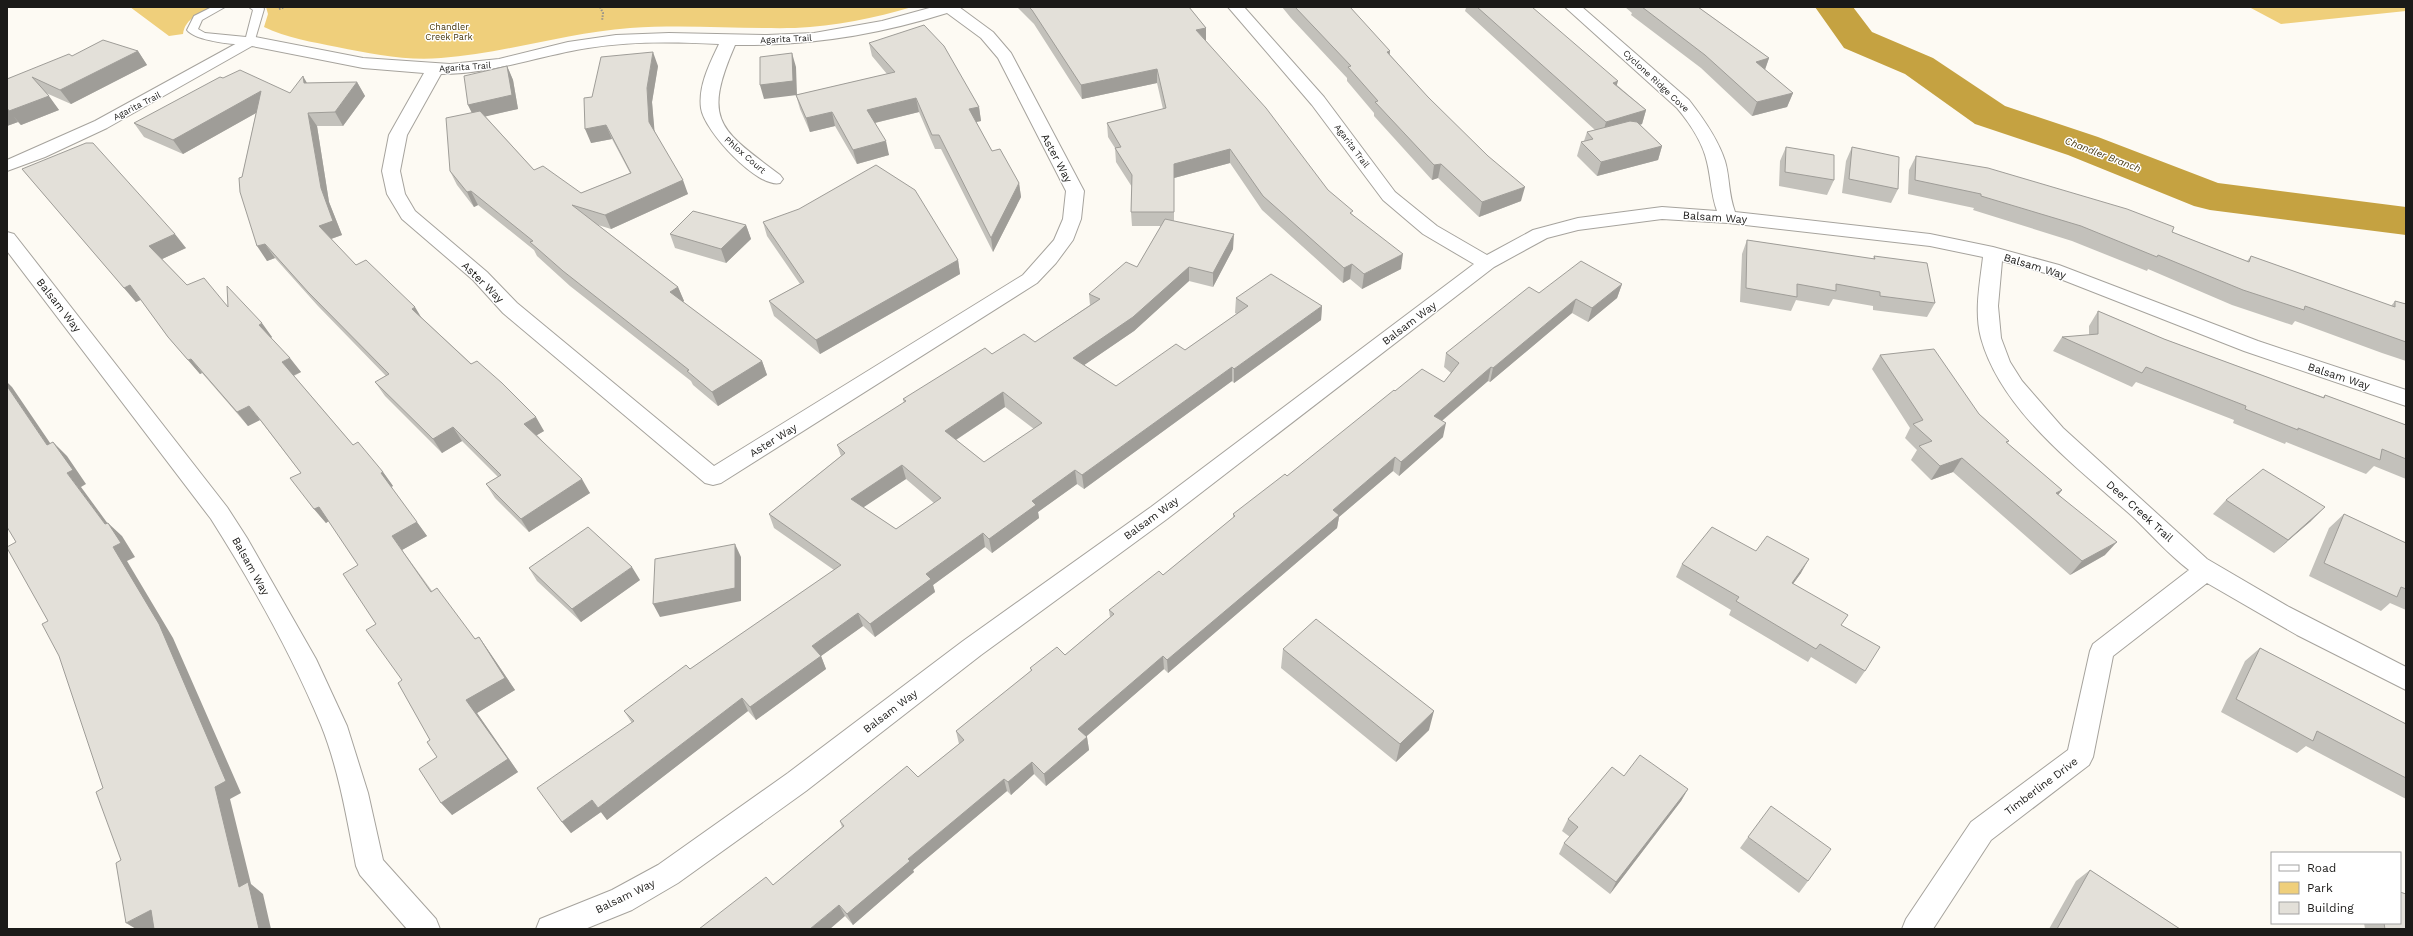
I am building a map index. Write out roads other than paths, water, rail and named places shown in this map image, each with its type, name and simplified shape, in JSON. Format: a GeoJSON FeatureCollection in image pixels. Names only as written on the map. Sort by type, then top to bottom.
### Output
{"type":"FeatureCollection","features":[{"type":"Feature","properties":{"kind":"street","name":"Agarita Trail"},"geometry":{"type":"LineString","coordinates":[[7,166],[78,136],[149,100],[250,41],[368,65],[435,69],[481,67],[605,41],[637,38],[766,40],[843,34],[909,20],[949,7]]}},
{"type":"Feature","properties":{"kind":"street","name":"Aster Way"},"geometry":{"type":"LineString","coordinates":[[435,69],[398,135],[394,147],[391,171],[396,194],[408,215],[480,276],[510,308],[713,477],[1017,289],[1052,258],[1067,236],[1074,213],[1074,191],[1005,56],[987,34],[949,7]]}},
{"type":"Feature","properties":{"kind":"street","name":"Agarita Trail"},"geometry":{"type":"LineString","coordinates":[[1236,7],[1318,101],[1389,196],[1430,230],[1487,263]]}},
{"type":"Feature","properties":{"kind":"street","name":"Cyclone Ridge Cove"},"geometry":{"type":"LineString","coordinates":[[1573,7],[1683,104],[1697,121],[1716,161],[1720,194],[1728,217]]}},
{"type":"Feature","properties":{"kind":"street","name":"Phlox Court"},"geometry":{"type":"LineString","coordinates":[[729,39],[711,87],[710,112],[716,128],[728,142],[774,179]]}},
{"type":"Feature","properties":{"kind":"street","name":"Balsam Way"},"geometry":{"type":"LineString","coordinates":[[550,929],[622,900],[668,874],[797,782],[972,648],[1159,513],[1487,263],[1540,234],[1578,224],[1662,214],[1728,217],[1930,240],[1992,253],[2052,269],[2251,346],[2406,398]]}},
{"type":"Feature","properties":{"kind":"street","name":"Balsam Way"},"geometry":{"type":"LineString","coordinates":[[7,238],[219,513],[239,544],[307,667],[334,726],[355,793],[370,866],[426,929]]}},
{"type":"Feature","properties":{"kind":"street","name":"Deer Creek Trail"},"geometry":{"type":"LineString","coordinates":[[1992,253],[1988,307],[1991,339],[1997,355],[2014,386],[2043,422],[2206,570],[2282,616],[2406,679]]}},
{"type":"Feature","properties":{"kind":"street","name":"Timberline Drive"},"geometry":{"type":"LineString","coordinates":[[1916,929],[1981,831],[2080,757],[2102,651],[2206,570]]}},
{"type":"Feature","properties":{"kind":"lane"},"geometry":{"type":"LineString","coordinates":[[220,7],[198,18],[192,30],[202,36],[250,41],[259,9],[254,7]]}},
{"type":"Feature","properties":{"kind":"waterway","name":"Chandler Branch"},"geometry":{"type":"LineString","coordinates":[[1834,7],[1858,40],[1919,66],[1990,115],[2083,146],[2210,196],[2406,221]]}},
{"type":"Feature","properties":{"kind":"park label","name":"Chandler Creek Park"},"geometry":{"type":"Point","coordinates":[449,32]}}]}
